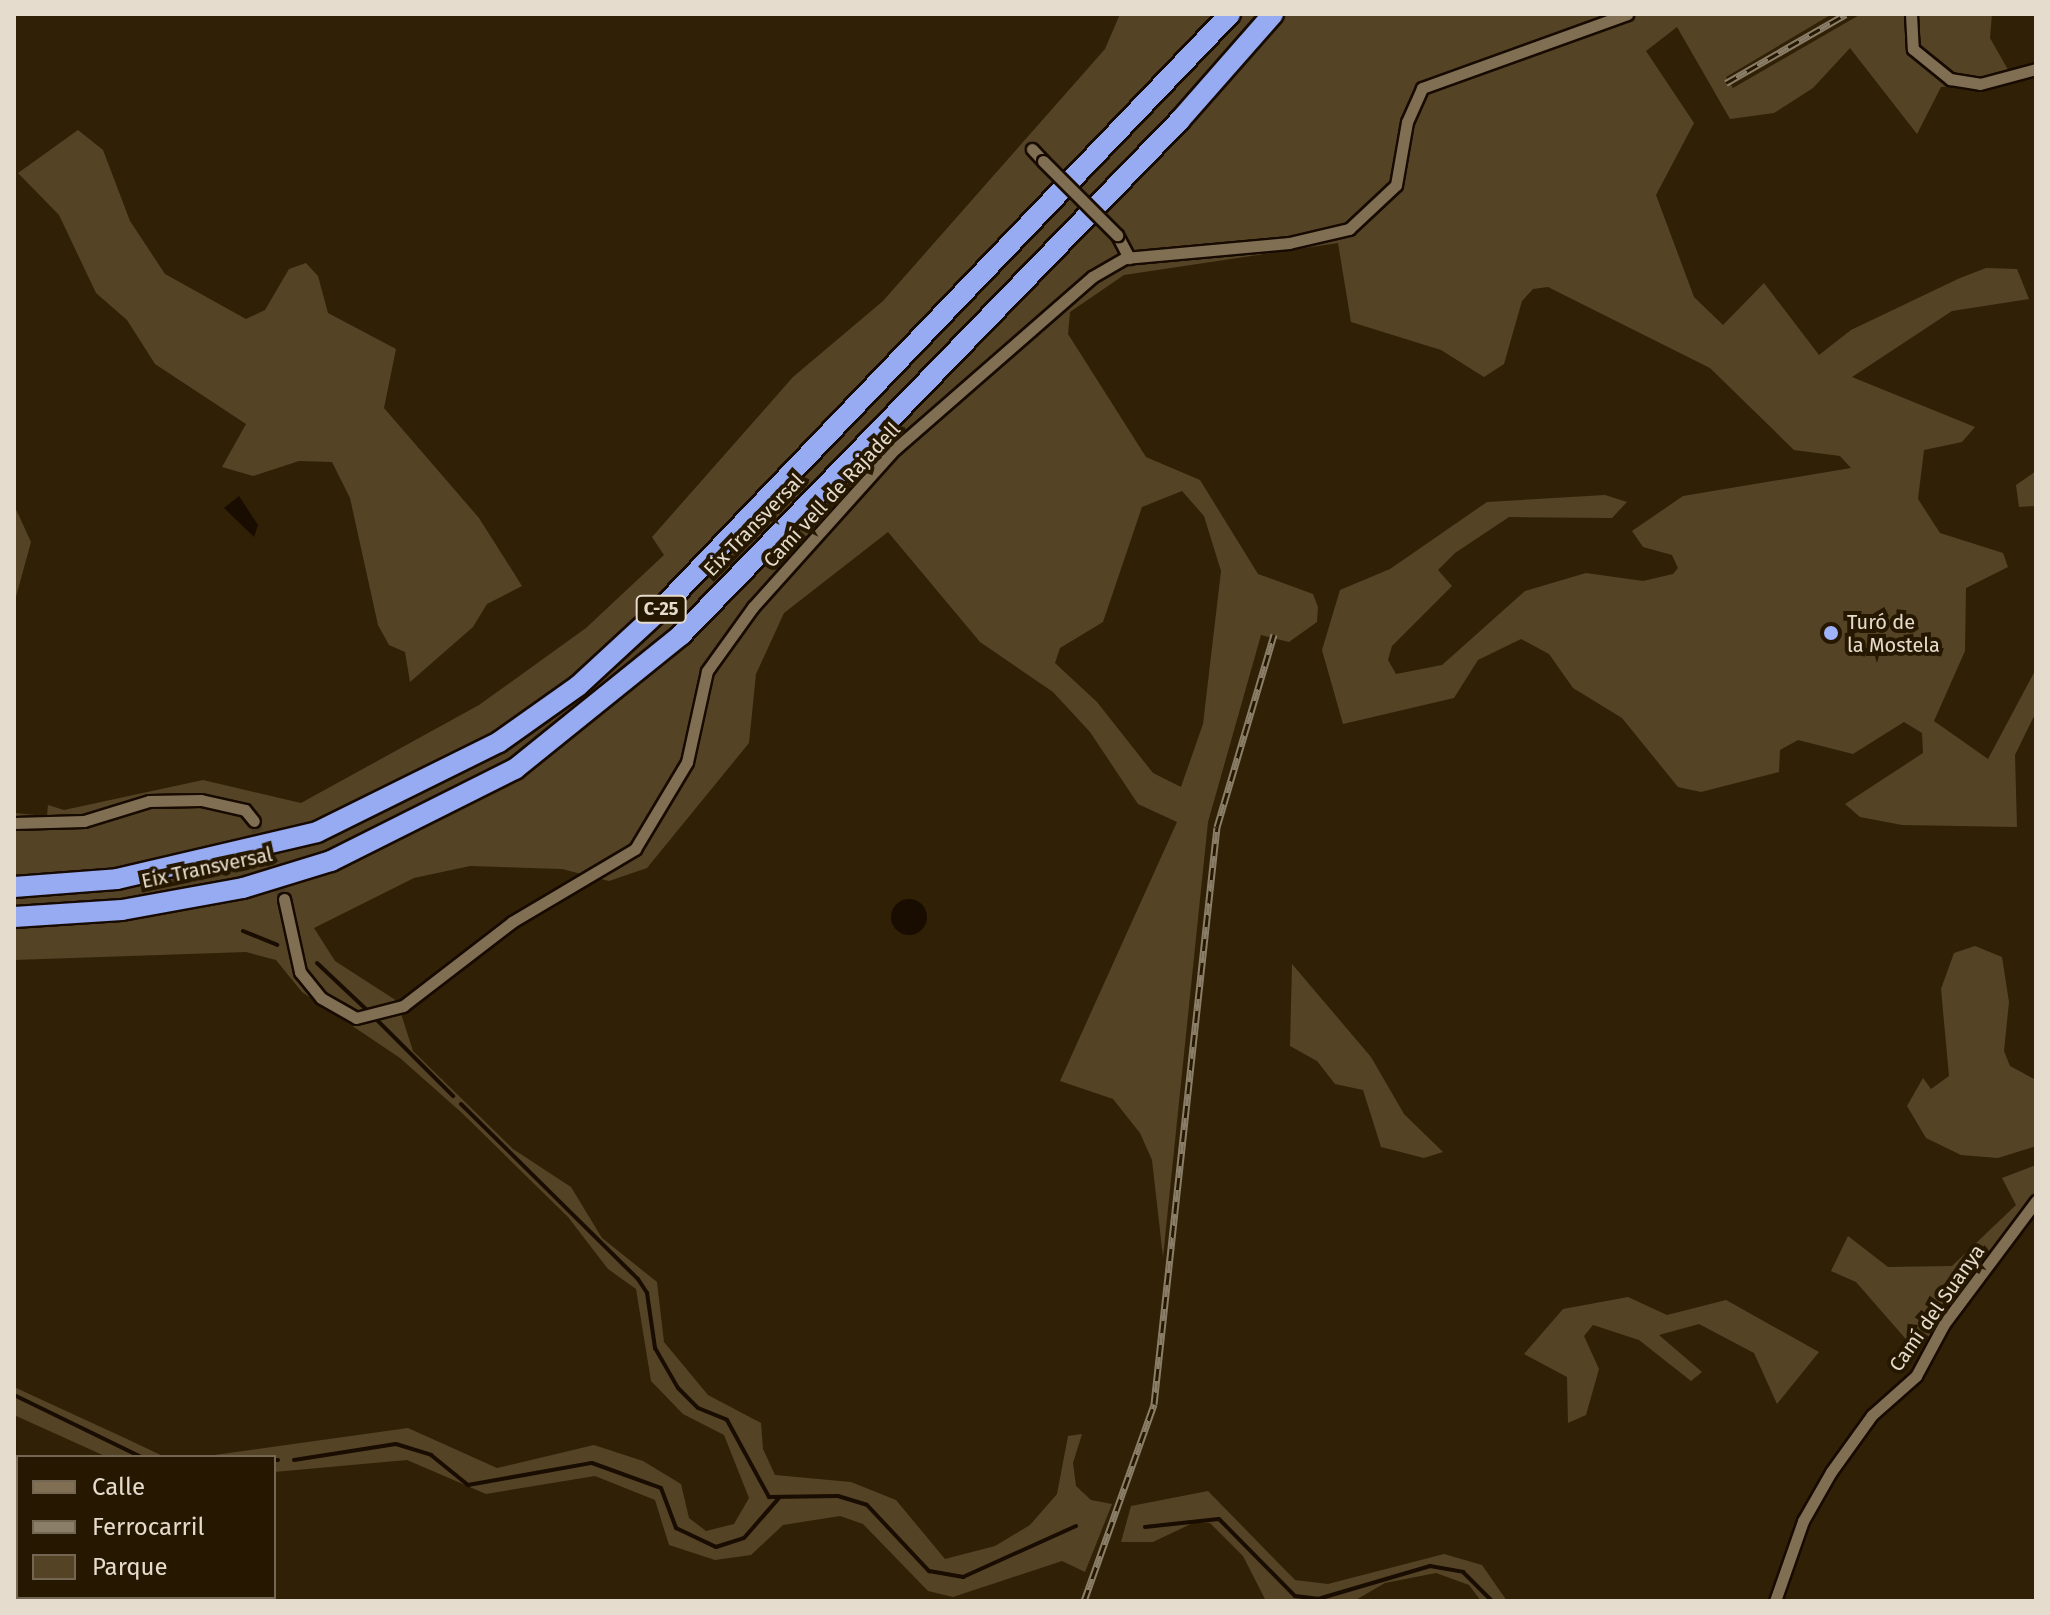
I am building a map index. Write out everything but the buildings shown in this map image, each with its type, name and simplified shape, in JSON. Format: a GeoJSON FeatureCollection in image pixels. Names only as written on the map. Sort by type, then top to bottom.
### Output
{"type":"FeatureCollection","features":[{"type":"Feature","properties":{"kind":"highway","name":"Eix Transversal"},"geometry":{"type":"LineString","coordinates":[[14,887],[117,879],[317,832],[427,784],[510,734],[657,613],[1230,14]]}},
{"type":"Feature","properties":{"kind":"highway","name":"Eix Transversal"},"geometry":{"type":"LineString","coordinates":[[14,917],[122,910],[243,888],[331,861],[515,769],[681,635],[1180,120],[1273,14]]}},
{"type":"Feature","properties":{"kind":"street","name":"Camí vell de Rajadell"},"geometry":{"type":"LineString","coordinates":[[284,899],[306,982],[339,1011],[364,1018],[403,1006],[512,922],[624,858],[677,786],[707,671],[773,583],[895,449],[1092,277],[1129,258],[1289,243],[1349,229],[1396,185],[1407,122],[1422,88],[1627,14]]}},
{"type":"Feature","properties":{"kind":"street"},"geometry":{"type":"LineString","coordinates":[[1911,14],[1910,29],[1923,63],[1950,79],[1980,84],[2036,69]]}},
{"type":"Feature","properties":{"kind":"street"},"geometry":{"type":"LineString","coordinates":[[1032,149],[1117,235],[1129,258]]}},
{"type":"Feature","properties":{"kind":"street"},"geometry":{"type":"LineString","coordinates":[[14,823],[84,821],[149,801],[201,800],[245,810],[254,821]]}},
{"type":"Feature","properties":{"kind":"street","name":"Camí del Suanya"},"geometry":{"type":"LineString","coordinates":[[1775,1601],[1803,1521],[1831,1472],[1872,1415],[1916,1376],[1944,1324],[2036,1201]]}},
{"type":"Feature","properties":{"kind":"green space"},"geometry":{"type":"Polygon","coordinates":[[[1120,14],[1832,14],[1726,77],[1733,88],[1861,14],[1992,14],[1990,38],[2015,82],[1941,87],[1917,134],[1850,48],[1813,88],[1774,113],[1730,119],[1677,27],[1646,51],[1694,123],[1656,195],[1694,297],[1723,325],[1764,283],[1819,355],[1851,330],[1960,278],[1986,268],[2017,269],[2029,299],[1952,311],[1852,377],[1975,427],[1962,442],[1924,450],[1918,499],[1940,533],[2003,553],[2008,567],[1966,588],[1965,651],[1934,721],[1988,759],[2036,669],[2036,712],[2015,755],[2017,827],[1902,825],[1860,817],[1845,804],[1923,753],[1922,733],[1904,722],[1853,754],[1798,740],[1780,750],[1779,772],[1701,792],[1678,787],[1622,718],[1573,688],[1549,654],[1521,639],[1478,660],[1454,698],[1343,724],[1322,650],[1340,590],[1390,569],[1487,502],[1605,495],[1627,502],[1612,518],[1509,517],[1455,553],[1438,570],[1452,586],[1392,646],[1388,660],[1396,674],[1442,665],[1525,591],[1586,573],[1643,581],[1673,574],[1678,568],[1672,555],[1643,547],[1632,531],[1683,496],[1851,468],[1840,456],[1794,450],[1710,368],[1548,287],[1533,289],[1522,301],[1504,364],[1484,377],[1441,350],[1351,322],[1338,243],[1124,275],[1070,312],[1068,334],[1146,457],[1200,480],[1258,574],[1313,594],[1318,607],[1317,622],[1289,642],[1261,635],[1208,822],[1163,1257],[1152,1160],[1140,1133],[1113,1099],[1060,1081],[1177,822],[1138,804],[1090,732],[1053,692],[980,642],[888,532],[784,613],[756,674],[749,743],[647,868],[609,881],[562,869],[470,866],[414,878],[314,928],[335,961],[397,1001],[413,1051],[513,1149],[571,1187],[602,1238],[657,1282],[664,1342],[708,1395],[761,1423],[763,1449],[775,1475],[851,1482],[896,1500],[945,1559],[995,1546],[1030,1525],[1057,1494],[1068,1436],[1082,1434],[1073,1463],[1076,1486],[1091,1500],[1112,1504],[1085,1572],[1062,1561],[953,1597],[928,1591],[863,1524],[840,1516],[783,1525],[751,1555],[715,1560],[669,1545],[655,1500],[595,1476],[486,1494],[407,1460],[276,1472],[276,1455],[214,1455],[408,1428],[497,1468],[594,1445],[643,1461],[681,1484],[689,1518],[706,1531],[734,1524],[749,1498],[724,1435],[683,1414],[651,1381],[636,1289],[608,1269],[568,1217],[462,1113],[400,1058],[302,992],[276,960],[246,952],[14,960],[14,813],[47,816],[48,805],[64,810],[203,780],[301,803],[479,705],[586,628],[664,555],[652,537],[793,377],[883,301],[1105,49],[1120,14]],[[1182,491],[1142,507],[1103,622],[1060,648],[1055,663],[1097,702],[1153,773],[1181,787],[1203,724],[1221,571],[1204,516],[1182,491]]]}},
{"type":"Feature","properties":{"kind":"green space"},"geometry":{"type":"Polygon","coordinates":[[[78,130],[103,150],[130,221],[165,274],[246,319],[265,310],[289,269],[306,263],[318,276],[328,313],[396,349],[384,408],[479,518],[522,586],[487,604],[473,627],[410,682],[405,652],[389,645],[378,625],[350,498],[332,462],[299,461],[253,476],[222,467],[246,424],[155,364],[127,320],[96,293],[59,215],[18,173],[78,130]]]}},
{"type":"Feature","properties":{"kind":"green space"},"geometry":{"type":"Polygon","coordinates":[[[2036,471],[2036,506],[2019,507],[2016,485],[2036,471]]]}},
{"type":"Feature","properties":{"kind":"green space"},"geometry":{"type":"Polygon","coordinates":[[[14,505],[31,542],[14,604],[14,505]]]}},
{"type":"Feature","properties":{"kind":"green space"},"geometry":{"type":"Polygon","coordinates":[[[1975,946],[2002,957],[2009,1002],[2004,1051],[2010,1066],[2036,1080],[2036,1146],[1998,1158],[1961,1155],[1926,1138],[1907,1106],[1923,1078],[1931,1089],[1949,1076],[1941,989],[1954,953],[1975,946]]]}},
{"type":"Feature","properties":{"kind":"green space"},"geometry":{"type":"Polygon","coordinates":[[[1292,964],[1371,1057],[1404,1114],[1443,1152],[1424,1158],[1381,1147],[1363,1090],[1335,1084],[1317,1061],[1290,1046],[1292,964]]]}},
{"type":"Feature","properties":{"kind":"green space"},"geometry":{"type":"Polygon","coordinates":[[[2036,1165],[2036,1193],[1918,1353],[1856,1282],[1831,1271],[1848,1236],[1888,1267],[1952,1266],[2016,1205],[2002,1178],[2036,1165]]]}},
{"type":"Feature","properties":{"kind":"green space"},"geometry":{"type":"Polygon","coordinates":[[[1628,1297],[1667,1315],[1726,1300],[1819,1352],[1777,1404],[1754,1353],[1699,1324],[1659,1335],[1702,1372],[1691,1381],[1639,1340],[1593,1325],[1584,1336],[1599,1369],[1586,1415],[1568,1423],[1567,1377],[1524,1354],[1563,1309],[1628,1297]]]}},
{"type":"Feature","properties":{"kind":"green space"},"geometry":{"type":"Polygon","coordinates":[[[14,1387],[161,1455],[103,1455],[14,1415],[14,1387]]]}},
{"type":"Feature","properties":{"kind":"green space"},"geometry":{"type":"Polygon","coordinates":[[[1208,1491],[1295,1580],[1328,1584],[1444,1554],[1482,1565],[1507,1601],[1481,1601],[1469,1585],[1436,1573],[1385,1583],[1354,1601],[1266,1601],[1243,1556],[1210,1523],[1195,1522],[1153,1542],[1121,1542],[1131,1506],[1208,1491]]]}},
{"type":"Feature","properties":{"kind":"shaded area"},"geometry":{"type":"Polygon","coordinates":[[[239,496],[258,525],[254,537],[224,508],[239,496]]]}},
{"type":"Feature","properties":{"kind":"shaded area"},"geometry":{"type":"Polygon","coordinates":[[[909,899],[922,904],[927,917],[922,930],[909,935],[896,930],[891,917],[896,904],[909,899]]]}},
{"type":"Feature","properties":{"kind":"waterway"},"geometry":{"type":"LineString","coordinates":[[243,931],[277,945]]}},
{"type":"Feature","properties":{"kind":"waterway"},"geometry":{"type":"LineString","coordinates":[[317,963],[368,1011]]}},
{"type":"Feature","properties":{"kind":"waterway"},"geometry":{"type":"LineString","coordinates":[[374,1017],[453,1096]]}},
{"type":"Feature","properties":{"kind":"waterway"},"geometry":{"type":"LineString","coordinates":[[461,1104],[638,1279],[647,1293],[655,1348],[678,1388],[698,1408],[727,1420],[769,1497],[838,1496],[867,1505],[929,1571],[963,1577],[1076,1526]]}},
{"type":"Feature","properties":{"kind":"waterway"},"geometry":{"type":"LineString","coordinates":[[14,1395],[137,1455]]}},
{"type":"Feature","properties":{"kind":"waterway"},"geometry":{"type":"LineString","coordinates":[[294,1460],[396,1444],[431,1455],[468,1485],[592,1463],[661,1488],[676,1528],[716,1547],[744,1538],[778,1499]]}},
{"type":"Feature","properties":{"kind":"waterway"},"geometry":{"type":"LineString","coordinates":[[1145,1527],[1219,1519],[1295,1596],[1318,1599],[1430,1566],[1463,1572],[1492,1601]]}},
{"type":"Feature","properties":{"kind":"tunnel"},"geometry":{"type":"LineString","coordinates":[[254,821],[284,899]]}},
{"type":"Feature","properties":{"kind":"railway"},"geometry":{"type":"LineString","coordinates":[[1726,83],[1846,14]]}},
{"type":"Feature","properties":{"kind":"railway"},"geometry":{"type":"LineString","coordinates":[[1084,1601],[1154,1404],[1217,827],[1274,634]]}},
{"type":"Feature","properties":{"kind":"place","name":"Turó de la Mostela"},"geometry":{"type":"Point","coordinates":[1831,633]}}]}
